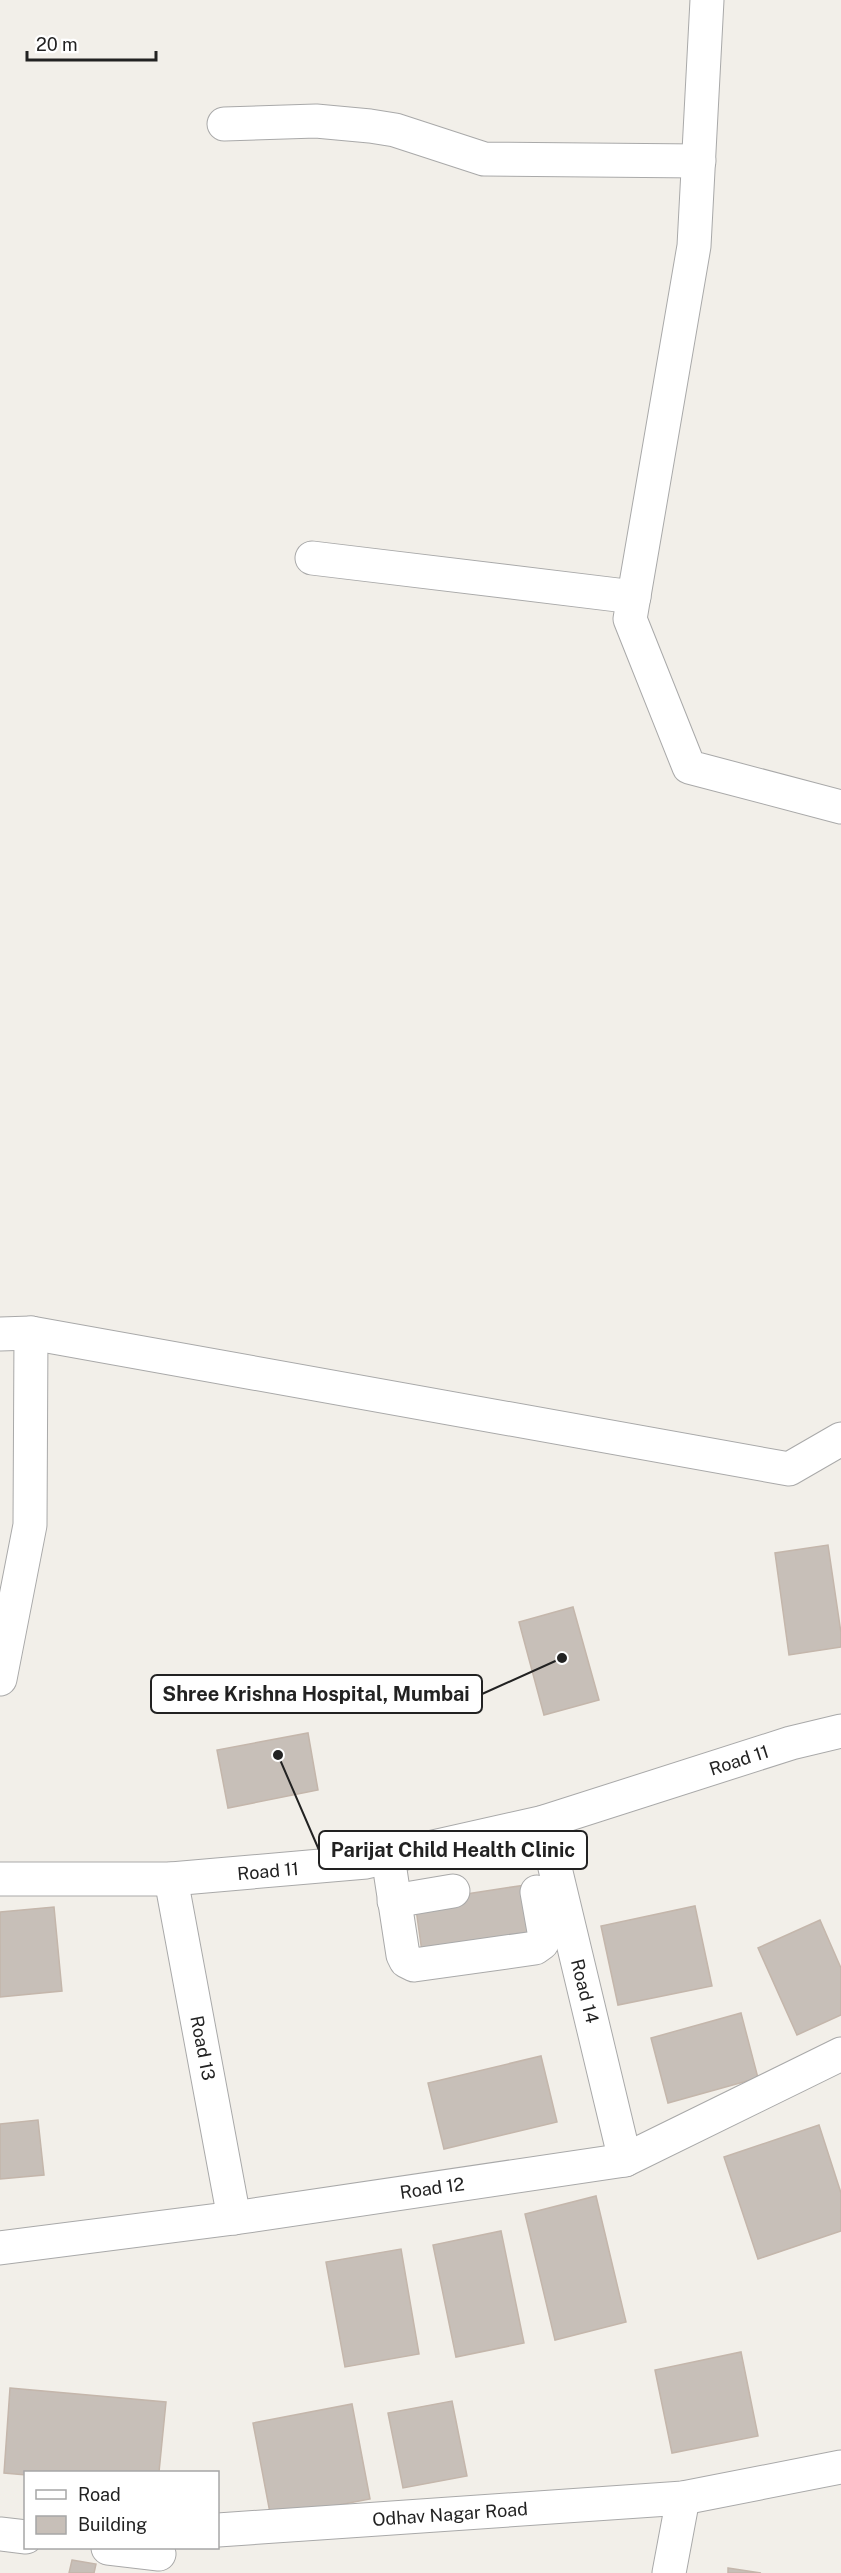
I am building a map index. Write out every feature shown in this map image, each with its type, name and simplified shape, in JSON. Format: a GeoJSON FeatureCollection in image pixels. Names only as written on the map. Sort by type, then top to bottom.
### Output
{"type":"FeatureCollection","features":[{"type":"Feature","properties":{"kind":"street"},"geometry":{"type":"LineString","coordinates":[[707,0],[694,246],[630,620],[689,767],[841,807]]}},
{"type":"Feature","properties":{"kind":"street"},"geometry":{"type":"LineString","coordinates":[[224,124],[316,121],[370,126],[395,130],[484,159],[699,161]]}},
{"type":"Feature","properties":{"kind":"street"},"geometry":{"type":"LineString","coordinates":[[312,558],[634,597]]}},
{"type":"Feature","properties":{"kind":"street"},"geometry":{"type":"LineString","coordinates":[[0,1678],[30,1525],[16,1333],[789,1469],[841,1439]]}},
{"type":"Feature","properties":{"kind":"street","name":"Road 11"},"geometry":{"type":"LineString","coordinates":[[0,1879],[171,1880],[366,1862],[544,1822],[791,1743],[841,1731]]}},
{"type":"Feature","properties":{"kind":"street","name":"Road 14"},"geometry":{"type":"LineString","coordinates":[[544,1822],[625,2160]]}},
{"type":"Feature","properties":{"kind":"street"},"geometry":{"type":"LineString","coordinates":[[388,1857],[403,1955],[406,1961],[414,1965],[535,1948],[542,1943],[545,1937],[537,1892]]}},
{"type":"Feature","properties":{"kind":"street","name":"Road 13"},"geometry":{"type":"LineString","coordinates":[[171,1880],[234,2217]]}},
{"type":"Feature","properties":{"kind":"street"},"geometry":{"type":"LineString","coordinates":[[394,1901],[453,1891]]}},
{"type":"Feature","properties":{"kind":"street","name":"Road 12"},"geometry":{"type":"LineString","coordinates":[[0,2248],[234,2217],[625,2160],[841,2054]]}},
{"type":"Feature","properties":{"kind":"street","name":"Odhav Nagar Road"},"geometry":{"type":"LineString","coordinates":[[219,2530],[683,2498],[841,2467]]}},
{"type":"Feature","properties":{"kind":"street"},"geometry":{"type":"LineString","coordinates":[[669,2573],[683,2498]]}},
{"type":"Feature","properties":{"kind":"street"},"geometry":{"type":"LineString","coordinates":[[0,2534],[24,2537]]}},
{"type":"Feature","properties":{"kind":"street"},"geometry":{"type":"LineString","coordinates":[[123,2549],[159,2554]]}},
{"type":"Feature","properties":{"kind":"building"},"geometry":{"type":"Polygon","coordinates":[[[828,1545],[841,1647],[789,1655],[775,1553],[828,1545]]]}},
{"type":"Feature","properties":{"kind":"building"},"geometry":{"type":"Polygon","coordinates":[[[573,1607],[599,1700],[544,1715],[519,1622],[573,1607]]]}},
{"type":"Feature","properties":{"kind":"building"},"geometry":{"type":"Polygon","coordinates":[[[308,1733],[318,1790],[228,1808],[217,1750],[308,1733]]]}},
{"type":"Feature","properties":{"kind":"building"},"geometry":{"type":"Polygon","coordinates":[[[525,1885],[533,1943],[423,1959],[415,1902],[525,1885]]]}},
{"type":"Feature","properties":{"kind":"building"},"geometry":{"type":"Polygon","coordinates":[[[695,1906],[712,1986],[618,2005],[601,1926],[695,1906]]]}},
{"type":"Feature","properties":{"kind":"building"},"geometry":{"type":"Polygon","coordinates":[[[54,1907],[62,1991],[0,1997],[0,1912],[54,1907]]]}},
{"type":"Feature","properties":{"kind":"building"},"geometry":{"type":"Polygon","coordinates":[[[820,1920],[841,1968],[841,2015],[797,2035],[758,1948],[820,1920]]]}},
{"type":"Feature","properties":{"kind":"building"},"geometry":{"type":"Polygon","coordinates":[[[741,2013],[758,2078],[668,2103],[651,2038],[741,2013]]]}},
{"type":"Feature","properties":{"kind":"building"},"geometry":{"type":"Polygon","coordinates":[[[541,2056],[557,2122],[444,2149],[428,2083],[541,2056]]]}},
{"type":"Feature","properties":{"kind":"building"},"geometry":{"type":"Polygon","coordinates":[[[38,2120],[44,2175],[0,2179],[0,2124],[38,2120]]]}},
{"type":"Feature","properties":{"kind":"building"},"geometry":{"type":"Polygon","coordinates":[[[819,2125],[841,2193],[841,2231],[758,2259],[724,2157],[819,2125]]]}},
{"type":"Feature","properties":{"kind":"building"},"geometry":{"type":"Polygon","coordinates":[[[596,2196],[626,2322],[555,2340],[525,2214],[596,2196]]]}},
{"type":"Feature","properties":{"kind":"building"},"geometry":{"type":"Polygon","coordinates":[[[501,2231],[524,2343],[456,2357],[433,2245],[501,2231]]]}},
{"type":"Feature","properties":{"kind":"building"},"geometry":{"type":"Polygon","coordinates":[[[401,2249],[419,2354],[345,2367],[326,2262],[401,2249]]]}},
{"type":"Feature","properties":{"kind":"building"},"geometry":{"type":"Polygon","coordinates":[[[741,2352],[758,2436],[672,2453],[655,2370],[741,2352]]]}},
{"type":"Feature","properties":{"kind":"building"},"geometry":{"type":"Polygon","coordinates":[[[10,2388],[166,2402],[159,2471],[24,2471],[24,2475],[4,2473],[10,2388]]]}},
{"type":"Feature","properties":{"kind":"building"},"geometry":{"type":"Polygon","coordinates":[[[452,2401],[467,2476],[403,2488],[388,2413],[452,2401]]]}},
{"type":"Feature","properties":{"kind":"building"},"geometry":{"type":"Polygon","coordinates":[[[352,2404],[370,2499],[271,2518],[253,2423],[352,2404]]]}},
{"type":"Feature","properties":{"kind":"building"},"geometry":{"type":"Polygon","coordinates":[[[72,2560],[96,2564],[94,2573],[69,2573],[72,2560]]]}},
{"type":"Feature","properties":{"kind":"building"},"geometry":{"type":"Polygon","coordinates":[[[728,2568],[761,2573],[728,2573],[728,2568]]]}},
{"type":"Feature","properties":{"kind":"place","name":"Shree Krishna Hospital, Mumbai"},"geometry":{"type":"Point","coordinates":[562,1658]}},
{"type":"Feature","properties":{"kind":"place","name":"Parijat Child Health Clinic"},"geometry":{"type":"Point","coordinates":[278,1755]}}]}
